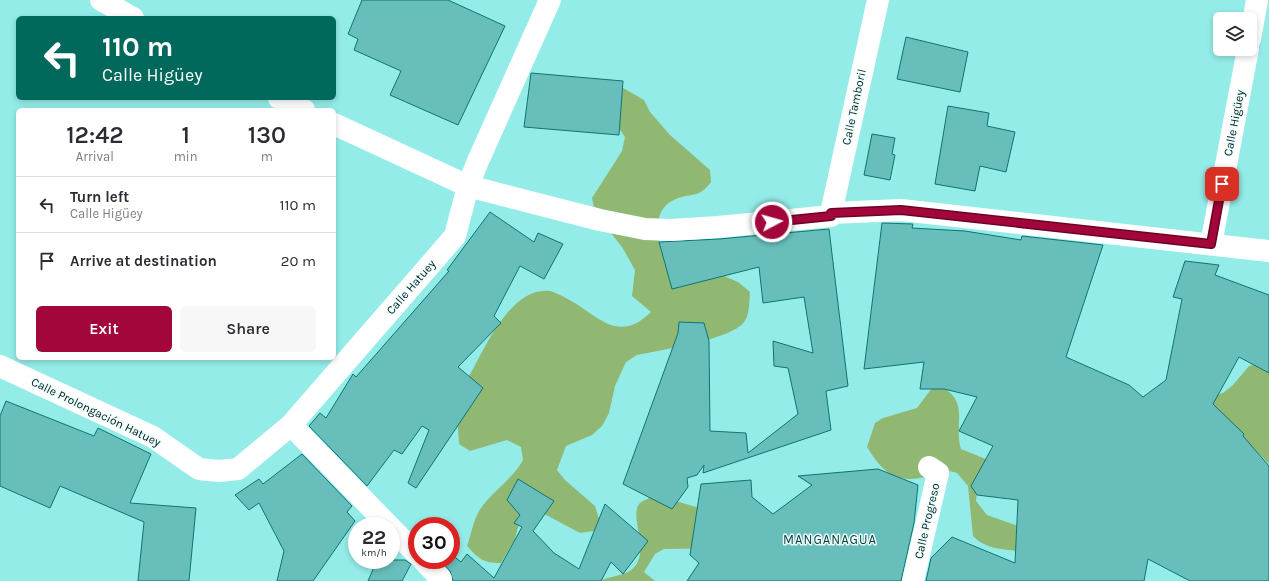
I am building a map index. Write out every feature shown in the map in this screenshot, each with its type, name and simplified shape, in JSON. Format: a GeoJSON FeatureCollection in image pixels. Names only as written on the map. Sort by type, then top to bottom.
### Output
{"type":"FeatureCollection","features":[{"type":"Feature","properties":{"kind":"street"},"geometry":{"type":"LineString","coordinates":[[101,0],[129,16]]}},
{"type":"Feature","properties":{"kind":"street","name":"Calle Hatuey"},"geometry":{"type":"LineString","coordinates":[[291,425],[455,236],[468,186],[550,0]]}},
{"type":"Feature","properties":{"kind":"street","name":"Calle Tamboril"},"geometry":{"type":"LineString","coordinates":[[831,213],[878,0]]}},
{"type":"Feature","properties":{"kind":"street"},"geometry":{"type":"LineString","coordinates":[[1255,12],[1257,0]]}},
{"type":"Feature","properties":{"kind":"street","name":"Calle Higüey"},"geometry":{"type":"LineString","coordinates":[[1211,244],[1247,56]]}},
{"type":"Feature","properties":{"kind":"street"},"geometry":{"type":"LineString","coordinates":[[283,100],[300,108]]}},
{"type":"Feature","properties":{"kind":"street"},"geometry":{"type":"LineString","coordinates":[[336,125],[468,186],[600,220],[645,229],[671,230],[718,227],[831,216],[831,213],[901,210],[1269,251]]}},
{"type":"Feature","properties":{"kind":"street","name":"Calle Prolongación Hatuey"},"geometry":{"type":"LineString","coordinates":[[0,366],[153,437],[199,468],[219,471],[238,469],[291,425]]}},
{"type":"Feature","properties":{"kind":"street"},"geometry":{"type":"LineString","coordinates":[[291,425],[380,517]]}},
{"type":"Feature","properties":{"kind":"street","name":"Calle Progreso"},"geometry":{"type":"LineString","coordinates":[[913,581],[938,473],[928,467]]}},
{"type":"Feature","properties":{"kind":"street"},"geometry":{"type":"LineString","coordinates":[[400,537],[408,545]]}},
{"type":"Feature","properties":{"kind":"street"},"geometry":{"type":"LineString","coordinates":[[432,569],[441,579]]}},
{"type":"Feature","properties":{"kind":"green space"},"geometry":{"type":"Polygon","coordinates":[[[611,81],[644,100],[650,112],[670,135],[710,170],[711,182],[703,191],[676,199],[667,204],[662,211],[658,228],[660,247],[666,264],[724,276],[738,282],[750,292],[747,316],[744,322],[737,328],[725,334],[678,347],[637,355],[626,362],[615,386],[609,413],[602,426],[592,435],[566,446],[557,470],[565,480],[595,506],[599,519],[594,531],[580,533],[533,508],[522,512],[515,539],[501,563],[485,561],[478,557],[467,546],[479,511],[489,498],[513,474],[523,460],[521,447],[507,440],[470,451],[459,444],[457,398],[486,345],[503,318],[524,297],[537,292],[550,291],[564,297],[597,318],[617,326],[627,326],[639,322],[651,312],[632,296],[635,270],[622,247],[595,213],[592,198],[622,151],[625,137],[600,101],[611,81]]]}},
{"type":"Feature","properties":{"kind":"green space"},"geometry":{"type":"Polygon","coordinates":[[[1261,363],[1269,367],[1269,464],[1240,434],[1215,429],[1212,396],[1223,393],[1233,385],[1249,366],[1261,363]]]}},
{"type":"Feature","properties":{"kind":"green space"},"geometry":{"type":"Polygon","coordinates":[[[940,386],[949,392],[955,399],[958,407],[959,440],[961,449],[993,462],[977,492],[976,501],[987,515],[1021,527],[1018,551],[988,546],[973,536],[968,486],[957,473],[942,470],[914,479],[897,477],[890,474],[878,463],[867,447],[875,423],[883,418],[917,408],[932,388],[940,386]]]}},
{"type":"Feature","properties":{"kind":"green space"},"geometry":{"type":"Polygon","coordinates":[[[656,495],[696,507],[714,516],[730,548],[664,549],[655,554],[644,572],[655,581],[599,581],[628,572],[636,565],[640,547],[636,517],[637,509],[641,502],[656,495]]]}},
{"type":"Feature","properties":{"kind":"building"},"geometry":{"type":"Polygon","coordinates":[[[362,0],[448,0],[505,26],[458,125],[390,95],[401,71],[354,50],[358,39],[348,34],[362,0]]]}},
{"type":"Feature","properties":{"kind":"building"},"geometry":{"type":"Polygon","coordinates":[[[906,37],[968,52],[960,92],[897,79],[906,37]]]}},
{"type":"Feature","properties":{"kind":"building"},"geometry":{"type":"Polygon","coordinates":[[[531,73],[623,81],[619,135],[524,127],[531,73]]]}},
{"type":"Feature","properties":{"kind":"building"},"geometry":{"type":"Polygon","coordinates":[[[948,106],[989,113],[987,126],[1015,132],[1006,172],[980,166],[975,191],[935,184],[948,106]]]}},
{"type":"Feature","properties":{"kind":"building"},"geometry":{"type":"Polygon","coordinates":[[[872,134],[895,138],[892,154],[895,155],[890,180],[864,175],[872,134]]]}},
{"type":"Feature","properties":{"kind":"building"},"geometry":{"type":"Polygon","coordinates":[[[490,212],[534,242],[538,233],[563,244],[544,279],[520,266],[494,316],[501,323],[458,367],[483,388],[416,488],[408,483],[429,430],[422,426],[402,454],[394,450],[367,486],[309,426],[320,413],[326,418],[353,374],[356,377],[449,271],[447,270],[490,212]]]}},
{"type":"Feature","properties":{"kind":"building"},"geometry":{"type":"Polygon","coordinates":[[[882,223],[913,224],[912,228],[965,231],[1021,240],[1022,236],[1103,245],[1066,357],[1129,385],[1143,397],[1166,380],[1182,299],[1173,297],[1185,261],[1219,265],[1215,275],[1269,295],[1269,373],[1239,357],[1213,404],[1244,434],[1243,436],[1269,466],[1269,581],[1190,581],[1148,559],[1144,581],[926,581],[931,558],[952,537],[1015,563],[1018,500],[977,495],[971,486],[993,446],[959,431],[977,397],[944,389],[920,389],[924,362],[864,369],[882,223]]]}},
{"type":"Feature","properties":{"kind":"building"},"geometry":{"type":"Polygon","coordinates":[[[829,229],[848,386],[826,391],[831,430],[703,473],[704,465],[697,475],[687,478],[688,487],[672,509],[623,484],[678,333],[679,322],[704,323],[709,341],[710,431],[746,433],[748,453],[798,414],[788,368],[774,366],[773,341],[813,353],[804,297],[763,303],[759,267],[672,289],[659,242],[719,239],[829,229]]]}},
{"type":"Feature","properties":{"kind":"building"},"geometry":{"type":"Polygon","coordinates":[[[6,401],[94,436],[98,428],[151,454],[130,503],[196,508],[189,581],[138,581],[144,522],[60,486],[50,508],[0,486],[0,416],[6,401]]]}},
{"type":"Feature","properties":{"kind":"building"},"geometry":{"type":"Polygon","coordinates":[[[302,454],[352,506],[347,512],[351,517],[348,517],[348,531],[313,581],[277,581],[284,551],[259,503],[249,510],[235,495],[259,479],[263,484],[302,454]]]}},
{"type":"Feature","properties":{"kind":"building"},"geometry":{"type":"Polygon","coordinates":[[[878,469],[918,485],[914,523],[901,581],[687,581],[699,563],[690,555],[701,484],[751,480],[752,497],[773,514],[812,485],[798,476],[878,469]]]}},
{"type":"Feature","properties":{"kind":"building"},"geometry":{"type":"Polygon","coordinates":[[[518,479],[554,501],[533,531],[554,553],[579,569],[605,504],[648,541],[623,574],[611,562],[601,581],[453,581],[448,569],[460,569],[460,561],[461,562],[467,554],[494,578],[522,527],[514,523],[520,515],[507,500],[518,479]]]}},
{"type":"Feature","properties":{"kind":"building"},"geometry":{"type":"Polygon","coordinates":[[[400,560],[405,560],[408,562],[408,569],[402,581],[368,581],[373,569],[400,569],[400,560]]]}},
{"type":"Feature","properties":{"kind":"district","name":"MANGANAGUA"},"geometry":{"type":"Point","coordinates":[830,539]}},
{"type":"Feature","properties":{"kind":"route"},"geometry":{"type":"LineString","coordinates":[[772,222],[831,216],[831,213],[901,210],[1211,244],[1222,184]]}}]}
